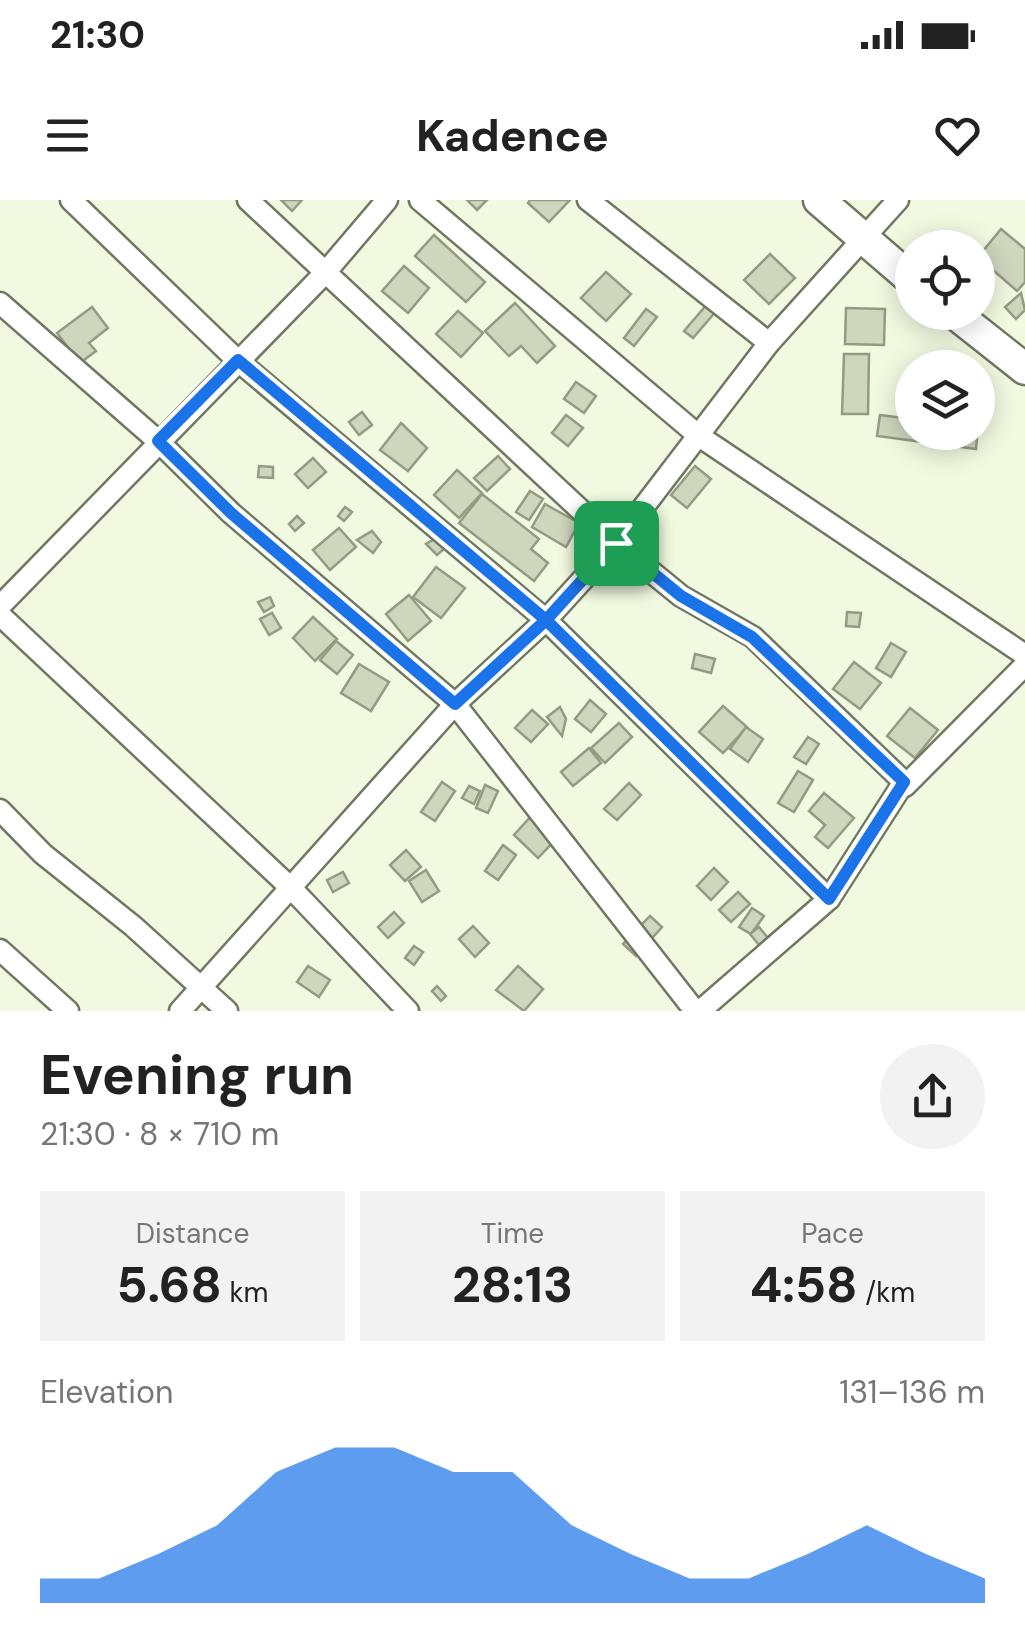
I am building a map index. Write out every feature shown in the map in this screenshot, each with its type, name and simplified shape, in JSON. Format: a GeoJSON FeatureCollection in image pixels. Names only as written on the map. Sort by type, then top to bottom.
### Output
{"type":"FeatureCollection","features":[{"type":"Feature","properties":{"kind":"street"},"geometry":{"type":"LineString","coordinates":[[71,200],[238,360],[546,620],[829,899]]}},
{"type":"Feature","properties":{"kind":"street"},"geometry":{"type":"LineString","coordinates":[[248,200],[616,543],[681,596],[752,637],[905,786]]}},
{"type":"Feature","properties":{"kind":"street"},"geometry":{"type":"LineString","coordinates":[[0,606],[324,274],[387,200]]}},
{"type":"Feature","properties":{"kind":"street"},"geometry":{"type":"LineString","coordinates":[[420,200],[700,436],[1025,655]]}},
{"type":"Feature","properties":{"kind":"street"},"geometry":{"type":"LineString","coordinates":[[588,200],[769,343]]}},
{"type":"Feature","properties":{"kind":"street"},"geometry":{"type":"LineString","coordinates":[[820,200],[895,266]]}},
{"type":"Feature","properties":{"kind":"street"},"geometry":{"type":"LineString","coordinates":[[180,1011],[293,890],[455,704],[546,620],[616,543],[769,343],[860,237],[898,200]]}},
{"type":"Feature","properties":{"kind":"street"},"geometry":{"type":"LineString","coordinates":[[0,303],[158,441],[231,513],[455,704],[698,1011],[829,899],[905,786],[1025,666]]}},
{"type":"Feature","properties":{"kind":"street"},"geometry":{"type":"LineString","coordinates":[[976,330],[1025,370]]}},
{"type":"Feature","properties":{"kind":"street"},"geometry":{"type":"LineString","coordinates":[[0,614],[293,890],[408,1011]]}},
{"type":"Feature","properties":{"kind":"street"},"geometry":{"type":"LineString","coordinates":[[0,810],[43,854],[133,926],[227,1011]]}},
{"type":"Feature","properties":{"kind":"street"},"geometry":{"type":"LineString","coordinates":[[0,950],[68,1011]]}},
{"type":"Feature","properties":{"kind":"building"},"geometry":{"type":"Polygon","coordinates":[[[281,200],[302,200],[292,211],[281,200]]]}},
{"type":"Feature","properties":{"kind":"building"},"geometry":{"type":"Polygon","coordinates":[[[467,200],[487,200],[477,210],[467,200]]]}},
{"type":"Feature","properties":{"kind":"building"},"geometry":{"type":"Polygon","coordinates":[[[570,200],[549,222],[528,203],[570,200]]]}},
{"type":"Feature","properties":{"kind":"building"},"geometry":{"type":"Polygon","coordinates":[[[1001,229],[1025,249],[1025,282],[1017,291],[995,272],[995,236],[1001,229]]]}},
{"type":"Feature","properties":{"kind":"building"},"geometry":{"type":"Polygon","coordinates":[[[434,235],[485,282],[466,302],[415,256],[434,235]]]}},
{"type":"Feature","properties":{"kind":"building"},"geometry":{"type":"Polygon","coordinates":[[[770,254],[795,278],[769,304],[744,280],[770,254]]]}},
{"type":"Feature","properties":{"kind":"building"},"geometry":{"type":"Polygon","coordinates":[[[404,266],[429,288],[408,313],[382,291],[404,266]]]}},
{"type":"Feature","properties":{"kind":"building"},"geometry":{"type":"Polygon","coordinates":[[[606,272],[631,294],[606,321],[581,298],[606,272]]]}},
{"type":"Feature","properties":{"kind":"building"},"geometry":{"type":"Polygon","coordinates":[[[1021,293],[1025,310],[1016,319],[1005,307],[1021,293]]]}},
{"type":"Feature","properties":{"kind":"building"},"geometry":{"type":"Polygon","coordinates":[[[709,302],[718,309],[693,338],[684,331],[709,302]]]}},
{"type":"Feature","properties":{"kind":"building"},"geometry":{"type":"Polygon","coordinates":[[[515,303],[555,346],[537,363],[521,346],[509,356],[485,331],[515,303]]]}},
{"type":"Feature","properties":{"kind":"building"},"geometry":{"type":"Polygon","coordinates":[[[92,307],[108,328],[89,343],[96,351],[80,363],[57,333],[92,307]]]}},
{"type":"Feature","properties":{"kind":"building"},"geometry":{"type":"Polygon","coordinates":[[[846,308],[885,309],[884,345],[845,344],[846,308]]]}},
{"type":"Feature","properties":{"kind":"building"},"geometry":{"type":"Polygon","coordinates":[[[646,309],[657,317],[634,346],[624,338],[646,309]]]}},
{"type":"Feature","properties":{"kind":"building"},"geometry":{"type":"Polygon","coordinates":[[[458,311],[483,333],[461,357],[436,334],[458,311]]]}},
{"type":"Feature","properties":{"kind":"building"},"geometry":{"type":"Polygon","coordinates":[[[844,354],[869,354],[868,414],[842,414],[844,354]]]}},
{"type":"Feature","properties":{"kind":"building"},"geometry":{"type":"Polygon","coordinates":[[[576,382],[596,396],[584,413],[564,399],[576,382]]]}},
{"type":"Feature","properties":{"kind":"building"},"geometry":{"type":"Polygon","coordinates":[[[362,412],[372,425],[359,435],[349,422],[362,412]]]}},
{"type":"Feature","properties":{"kind":"building"},"geometry":{"type":"Polygon","coordinates":[[[566,415],[583,428],[568,446],[552,433],[566,415]]]}},
{"type":"Feature","properties":{"kind":"building"},"geometry":{"type":"Polygon","coordinates":[[[880,415],[895,417],[895,438],[877,436],[880,415]]]}},
{"type":"Feature","properties":{"kind":"building"},"geometry":{"type":"Polygon","coordinates":[[[401,423],[427,448],[408,471],[380,450],[401,423]]]}},
{"type":"Feature","properties":{"kind":"building"},"geometry":{"type":"Polygon","coordinates":[[[498,456],[510,469],[487,491],[474,478],[498,456]]]}},
{"type":"Feature","properties":{"kind":"building"},"geometry":{"type":"Polygon","coordinates":[[[313,458],[326,472],[308,488],[295,474],[313,458]]]}},
{"type":"Feature","properties":{"kind":"building"},"geometry":{"type":"Polygon","coordinates":[[[259,466],[273,467],[273,478],[258,477],[259,466]]]}},
{"type":"Feature","properties":{"kind":"building"},"geometry":{"type":"Polygon","coordinates":[[[695,466],[711,479],[687,508],[671,495],[695,466]]]}},
{"type":"Feature","properties":{"kind":"building"},"geometry":{"type":"Polygon","coordinates":[[[457,470],[482,493],[459,518],[434,495],[457,470]]]}},
{"type":"Feature","properties":{"kind":"building"},"geometry":{"type":"Polygon","coordinates":[[[530,491],[543,499],[529,520],[516,512],[530,491]]]}},
{"type":"Feature","properties":{"kind":"building"},"geometry":{"type":"Polygon","coordinates":[[[482,494],[539,539],[531,549],[548,563],[534,581],[459,523],[482,494]]]}},
{"type":"Feature","properties":{"kind":"building"},"geometry":{"type":"Polygon","coordinates":[[[545,504],[579,523],[566,547],[532,527],[545,504]]]}},
{"type":"Feature","properties":{"kind":"building"},"geometry":{"type":"Polygon","coordinates":[[[345,507],[352,512],[344,521],[338,516],[345,507]]]}},
{"type":"Feature","properties":{"kind":"building"},"geometry":{"type":"Polygon","coordinates":[[[297,516],[304,523],[295,531],[289,524],[297,516]]]}},
{"type":"Feature","properties":{"kind":"building"},"geometry":{"type":"Polygon","coordinates":[[[339,528],[356,547],[330,570],[313,550],[339,528]]]}},
{"type":"Feature","properties":{"kind":"building"},"geometry":{"type":"Polygon","coordinates":[[[372,531],[381,542],[373,553],[357,540],[372,531]]]}},
{"type":"Feature","properties":{"kind":"building"},"geometry":{"type":"Polygon","coordinates":[[[434,539],[444,549],[437,555],[426,544],[434,539]]]}},
{"type":"Feature","properties":{"kind":"building"},"geometry":{"type":"Polygon","coordinates":[[[436,567],[465,588],[441,618],[413,597],[436,567]]]}},
{"type":"Feature","properties":{"kind":"building"},"geometry":{"type":"Polygon","coordinates":[[[409,595],[431,621],[408,641],[386,614],[409,595]]]}},
{"type":"Feature","properties":{"kind":"building"},"geometry":{"type":"Polygon","coordinates":[[[270,597],[274,606],[264,612],[258,602],[270,597]]]}},
{"type":"Feature","properties":{"kind":"building"},"geometry":{"type":"Polygon","coordinates":[[[847,612],[861,613],[859,627],[846,626],[847,612]]]}},
{"type":"Feature","properties":{"kind":"building"},"geometry":{"type":"Polygon","coordinates":[[[272,613],[281,628],[269,635],[260,619],[272,613]]]}},
{"type":"Feature","properties":{"kind":"building"},"geometry":{"type":"Polygon","coordinates":[[[313,617],[337,639],[315,661],[293,638],[313,617]]]}},
{"type":"Feature","properties":{"kind":"building"},"geometry":{"type":"Polygon","coordinates":[[[336,641],[353,655],[337,674],[320,660],[336,641]]]}},
{"type":"Feature","properties":{"kind":"building"},"geometry":{"type":"Polygon","coordinates":[[[891,643],[906,652],[891,677],[876,668],[891,643]]]}},
{"type":"Feature","properties":{"kind":"building"},"geometry":{"type":"Polygon","coordinates":[[[695,654],[715,659],[711,673],[692,668],[695,654]]]}},
{"type":"Feature","properties":{"kind":"building"},"geometry":{"type":"Polygon","coordinates":[[[854,662],[881,683],[860,709],[833,689],[854,662]]]}},
{"type":"Feature","properties":{"kind":"building"},"geometry":{"type":"Polygon","coordinates":[[[359,664],[389,682],[371,711],[341,693],[359,664]]]}},
{"type":"Feature","properties":{"kind":"building"},"geometry":{"type":"Polygon","coordinates":[[[590,700],[606,714],[591,732],[575,719],[590,700]]]}},
{"type":"Feature","properties":{"kind":"building"},"geometry":{"type":"Polygon","coordinates":[[[723,706],[747,727],[723,753],[699,732],[723,706]]]}},
{"type":"Feature","properties":{"kind":"building"},"geometry":{"type":"Polygon","coordinates":[[[560,707],[566,719],[562,736],[547,717],[560,707]]]}},
{"type":"Feature","properties":{"kind":"building"},"geometry":{"type":"Polygon","coordinates":[[[910,708],[938,730],[915,758],[887,736],[910,708]]]}},
{"type":"Feature","properties":{"kind":"building"},"geometry":{"type":"Polygon","coordinates":[[[532,710],[548,724],[531,742],[515,728],[532,710]]]}},
{"type":"Feature","properties":{"kind":"building"},"geometry":{"type":"Polygon","coordinates":[[[619,723],[632,737],[605,763],[591,748],[619,723]]]}},
{"type":"Feature","properties":{"kind":"building"},"geometry":{"type":"Polygon","coordinates":[[[746,727],[763,739],[748,762],[730,749],[746,727]]]}},
{"type":"Feature","properties":{"kind":"building"},"geometry":{"type":"Polygon","coordinates":[[[808,737],[819,744],[806,764],[794,757],[808,737]]]}},
{"type":"Feature","properties":{"kind":"building"},"geometry":{"type":"Polygon","coordinates":[[[589,748],[601,763],[573,786],[561,772],[589,748]]]}},
{"type":"Feature","properties":{"kind":"building"},"geometry":{"type":"Polygon","coordinates":[[[798,771],[813,780],[794,812],[778,803],[798,771]]]}},
{"type":"Feature","properties":{"kind":"building"},"geometry":{"type":"Polygon","coordinates":[[[442,782],[455,791],[435,821],[421,812],[442,782]]]}},
{"type":"Feature","properties":{"kind":"building"},"geometry":{"type":"Polygon","coordinates":[[[629,783],[641,795],[617,820],[604,809],[629,783]]]}},
{"type":"Feature","properties":{"kind":"building"},"geometry":{"type":"Polygon","coordinates":[[[485,785],[498,791],[488,813],[476,808],[485,785]]]}},
{"type":"Feature","properties":{"kind":"building"},"geometry":{"type":"Polygon","coordinates":[[[469,786],[480,791],[474,804],[462,798],[469,786]]]}},
{"type":"Feature","properties":{"kind":"building"},"geometry":{"type":"Polygon","coordinates":[[[824,793],[854,818],[828,848],[815,837],[825,825],[809,811],[824,793]]]}},
{"type":"Feature","properties":{"kind":"building"},"geometry":{"type":"Polygon","coordinates":[[[533,814],[558,837],[538,858],[514,835],[533,814]]]}},
{"type":"Feature","properties":{"kind":"building"},"geometry":{"type":"Polygon","coordinates":[[[503,845],[516,855],[498,880],[485,871],[503,845]]]}},
{"type":"Feature","properties":{"kind":"building"},"geometry":{"type":"Polygon","coordinates":[[[406,850],[421,867],[405,881],[390,865],[406,850]]]}},
{"type":"Feature","properties":{"kind":"building"},"geometry":{"type":"Polygon","coordinates":[[[714,868],[728,882],[711,900],[697,886],[714,868]]]}},
{"type":"Feature","properties":{"kind":"building"},"geometry":{"type":"Polygon","coordinates":[[[426,870],[439,891],[422,902],[409,881],[426,870]]]}},
{"type":"Feature","properties":{"kind":"building"},"geometry":{"type":"Polygon","coordinates":[[[343,872],[349,883],[333,892],[327,880],[343,872]]]}},
{"type":"Feature","properties":{"kind":"building"},"geometry":{"type":"Polygon","coordinates":[[[738,892],[750,904],[731,922],[719,910],[738,892]]]}},
{"type":"Feature","properties":{"kind":"building"},"geometry":{"type":"Polygon","coordinates":[[[752,908],[764,916],[751,934],[739,927],[752,908]]]}},
{"type":"Feature","properties":{"kind":"building"},"geometry":{"type":"Polygon","coordinates":[[[394,912],[404,923],[388,938],[378,927],[394,912]]]}},
{"type":"Feature","properties":{"kind":"building"},"geometry":{"type":"Polygon","coordinates":[[[650,916],[662,927],[636,956],[623,944],[650,916]]]}},
{"type":"Feature","properties":{"kind":"building"},"geometry":{"type":"Polygon","coordinates":[[[473,926],[489,943],[475,957],[459,939],[473,926]]]}},
{"type":"Feature","properties":{"kind":"building"},"geometry":{"type":"Polygon","coordinates":[[[759,927],[768,938],[759,945],[750,934],[759,927]]]}},
{"type":"Feature","properties":{"kind":"building"},"geometry":{"type":"Polygon","coordinates":[[[414,946],[423,952],[414,965],[405,958],[414,946]]]}},
{"type":"Feature","properties":{"kind":"building"},"geometry":{"type":"Polygon","coordinates":[[[308,966],[330,980],[319,997],[297,982],[308,966]]]}},
{"type":"Feature","properties":{"kind":"building"},"geometry":{"type":"Polygon","coordinates":[[[518,966],[543,989],[524,1011],[496,990],[518,966]]]}},
{"type":"Feature","properties":{"kind":"building"},"geometry":{"type":"Polygon","coordinates":[[[437,986],[446,996],[441,1001],[432,991],[437,986]]]}},
{"type":"Feature","properties":{"kind":"route"},"geometry":{"type":"LineString","coordinates":[[616,543],[546,620],[455,704],[231,513],[158,441],[238,360],[546,620],[829,899],[905,786],[904,782],[752,637],[681,596],[616,543]]}}]}
